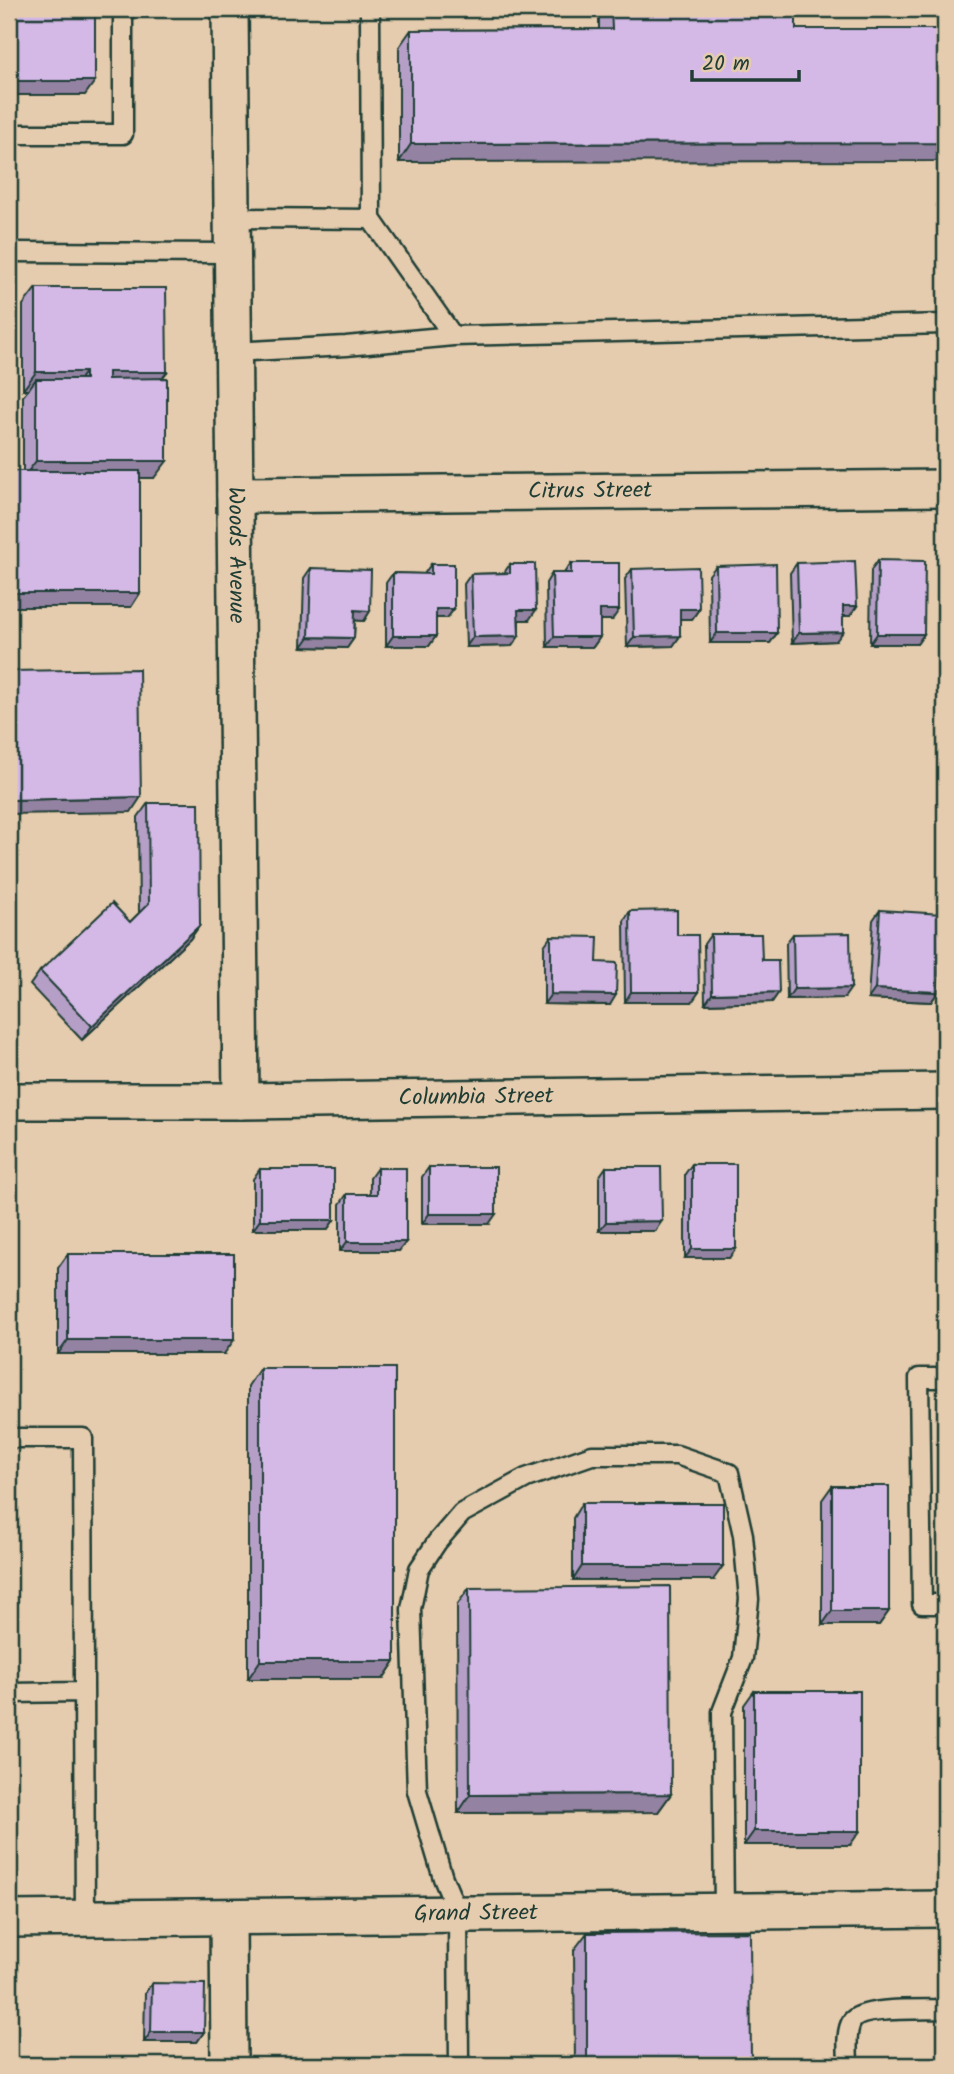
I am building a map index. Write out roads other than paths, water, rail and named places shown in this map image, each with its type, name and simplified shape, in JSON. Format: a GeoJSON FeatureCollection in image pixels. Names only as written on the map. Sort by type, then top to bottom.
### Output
{"type":"FeatureCollection","features":[{"type":"Feature","properties":{"kind":"street","name":"Woods Avenue"},"geometry":{"type":"LineString","coordinates":[[230,9],[241,1101]]}},
{"type":"Feature","properties":{"kind":"street","name":"Citrus Street"},"geometry":{"type":"LineString","coordinates":[[234,495],[945,488]]}},
{"type":"Feature","properties":{"kind":"street","name":"Columbia Street"},"geometry":{"type":"LineString","coordinates":[[9,1101],[241,1101],[945,1091]]}},
{"type":"Feature","properties":{"kind":"street","name":"Grand Street"},"geometry":{"type":"LineString","coordinates":[[9,1919],[945,1909]]}},
{"type":"Feature","properties":{"kind":"street"},"geometry":{"type":"LineString","coordinates":[[228,1917],[229,2065]]}},
{"type":"Feature","properties":{"kind":"lane"},"geometry":{"type":"LineString","coordinates":[[9,134],[123,134],[123,9]]}},
{"type":"Feature","properties":{"kind":"lane"},"geometry":{"type":"LineString","coordinates":[[370,9],[371,219],[453,336]]}},
{"type":"Feature","properties":{"kind":"lane"},"geometry":{"type":"LineString","coordinates":[[232,218],[371,219]]}},
{"type":"Feature","properties":{"kind":"lane"},"geometry":{"type":"LineString","coordinates":[[9,252],[232,253]]}},
{"type":"Feature","properties":{"kind":"lane"},"geometry":{"type":"LineString","coordinates":[[233,352],[346,346],[453,336],[945,324]]}},
{"type":"Feature","properties":{"kind":"lane"},"geometry":{"type":"LineString","coordinates":[[945,1378],[919,1378],[922,1604],[945,1604]]}},
{"type":"Feature","properties":{"kind":"lane"},"geometry":{"type":"LineString","coordinates":[[9,1438],[83,1438],[85,1919]]}},
{"type":"Feature","properties":{"kind":"lane"},"geometry":{"type":"LineString","coordinates":[[459,2065],[458,1914],[443,1878],[416,1791],[411,1609],[419,1569],[437,1542],[462,1513],[526,1478],[592,1455],[677,1455],[729,1474],[743,1535],[749,1600],[743,1658],[722,1713],[724,1912]]}},
{"type":"Feature","properties":{"kind":"lane"},"geometry":{"type":"LineString","coordinates":[[9,1693],[84,1692]]}},
{"type":"Feature","properties":{"kind":"lane"},"geometry":{"type":"LineString","coordinates":[[848,2065],[848,2038],[852,2020],[863,2012],[945,2009]]}}]}
